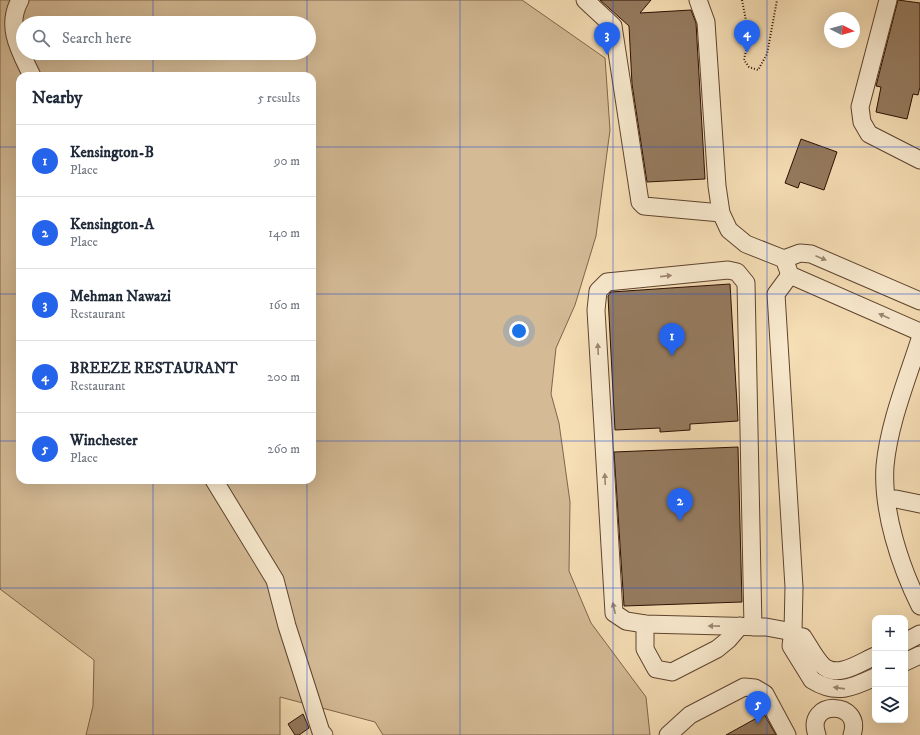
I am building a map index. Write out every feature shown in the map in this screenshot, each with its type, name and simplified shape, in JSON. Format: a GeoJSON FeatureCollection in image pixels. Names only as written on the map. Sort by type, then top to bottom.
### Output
{"type":"FeatureCollection","features":[{"type":"Feature","properties":{"kind":"street"},"geometry":{"type":"LineString","coordinates":[[16,40],[14,11],[20,0]]}},
{"type":"Feature","properties":{"kind":"street"},"geometry":{"type":"LineString","coordinates":[[586,0],[613,26],[640,202],[644,206],[721,214]]}},
{"type":"Feature","properties":{"kind":"street"},"geometry":{"type":"LineString","coordinates":[[698,0],[706,22],[717,186],[721,214],[729,230],[746,244],[784,259],[800,252],[811,254],[920,301]]}},
{"type":"Feature","properties":{"kind":"street"},"geometry":{"type":"LineString","coordinates":[[888,0],[860,107],[862,122],[869,134],[920,160]]}},
{"type":"Feature","properties":{"kind":"street"},"geometry":{"type":"LineString","coordinates":[[25,60],[30,72]]}},
{"type":"Feature","properties":{"kind":"street"},"geometry":{"type":"LineString","coordinates":[[784,259],[790,275],[920,332]]}},
{"type":"Feature","properties":{"kind":"street"},"geometry":{"type":"LineString","coordinates":[[747,626],[746,283],[737,272],[728,270],[607,282],[598,291],[596,310],[614,613],[626,621],[645,624],[747,626],[794,634],[803,637],[822,665],[832,670],[840,671],[872,657]]}},
{"type":"Feature","properties":{"kind":"street"},"geometry":{"type":"LineString","coordinates":[[790,275],[776,294],[794,587],[794,634],[791,646],[812,680],[817,683],[847,689],[872,678]]}},
{"type":"Feature","properties":{"kind":"street"},"geometry":{"type":"LineString","coordinates":[[920,339],[891,435],[885,466],[887,498],[892,528],[908,581],[920,606]]}},
{"type":"Feature","properties":{"kind":"street"},"geometry":{"type":"LineString","coordinates":[[920,370],[908,402],[893,463],[897,515],[920,590]]}},
{"type":"Feature","properties":{"kind":"street"},"geometry":{"type":"LineString","coordinates":[[216,484],[275,580],[287,626],[321,732],[324,735]]}},
{"type":"Feature","properties":{"kind":"street"},"geometry":{"type":"LineString","coordinates":[[896,500],[920,504]]}},
{"type":"Feature","properties":{"kind":"street"},"geometry":{"type":"LineString","coordinates":[[645,624],[646,649],[656,669],[672,672],[717,649],[747,626]]}},
{"type":"Feature","properties":{"kind":"street"},"geometry":{"type":"LineString","coordinates":[[908,640],[920,634]]}},
{"type":"Feature","properties":{"kind":"street"},"geometry":{"type":"LineString","coordinates":[[908,661],[920,655]]}},
{"type":"Feature","properties":{"kind":"street"},"geometry":{"type":"LineString","coordinates":[[668,735],[690,715],[744,687],[755,688],[765,694],[787,735]]}},
{"type":"Feature","properties":{"kind":"street"},"geometry":{"type":"LineString","coordinates":[[817,735],[815,728],[818,716],[829,708],[842,709],[851,718],[853,724],[852,735]]}},
{"type":"Feature","properties":{"kind":"path"},"geometry":{"type":"LineString","coordinates":[[742,0],[749,36],[744,60],[749,67],[758,70],[767,54],[777,0]]}},
{"type":"Feature","properties":{"kind":"shaded area"},"geometry":{"type":"Polygon","coordinates":[[[0,0],[522,0],[605,58],[610,130],[596,236],[575,305],[556,348],[551,394],[559,423],[570,502],[569,571],[591,623],[646,697],[650,735],[383,735],[375,722],[280,697],[280,735],[86,735],[93,706],[94,660],[0,589],[0,0]]]}},
{"type":"Feature","properties":{"kind":"building"},"geometry":{"type":"Polygon","coordinates":[[[600,0],[651,0],[640,13],[691,10],[696,23],[705,179],[647,182],[632,84],[629,26],[600,0]]]}},
{"type":"Feature","properties":{"kind":"building"},"geometry":{"type":"Polygon","coordinates":[[[898,0],[920,3],[920,87],[918,95],[913,94],[907,119],[876,112],[881,87],[876,86],[898,0]]]}},
{"type":"Feature","properties":{"kind":"building"},"geometry":{"type":"Polygon","coordinates":[[[801,139],[837,152],[824,190],[800,182],[798,188],[785,183],[801,139]]]}},
{"type":"Feature","properties":{"kind":"building"},"geometry":{"type":"Polygon","coordinates":[[[730,284],[738,421],[690,424],[690,430],[660,432],[660,428],[615,430],[608,296],[611,292],[730,284]]]}},
{"type":"Feature","properties":{"kind":"building"},"geometry":{"type":"Polygon","coordinates":[[[738,447],[742,602],[624,606],[614,452],[738,447]]]}},
{"type":"Feature","properties":{"kind":"building"},"geometry":{"type":"Polygon","coordinates":[[[303,714],[309,728],[299,735],[295,735],[288,724],[303,714]]]}},
{"type":"Feature","properties":{"kind":"building"},"geometry":{"type":"Polygon","coordinates":[[[764,714],[776,735],[726,735],[764,714]]]}},
{"type":"Feature","properties":{"kind":"place","name":"BREEZE RESTAURANT"},"geometry":{"type":"Point","coordinates":[747,53]}},
{"type":"Feature","properties":{"kind":"place","name":"Mehman Nawazi"},"geometry":{"type":"Point","coordinates":[607,55]}},
{"type":"Feature","properties":{"kind":"place","name":"Kensington-B"},"geometry":{"type":"Point","coordinates":[672,356]}},
{"type":"Feature","properties":{"kind":"place","name":"Kensington-A"},"geometry":{"type":"Point","coordinates":[680,521]}},
{"type":"Feature","properties":{"kind":"place","name":"Winchester"},"geometry":{"type":"Point","coordinates":[758,724]}}]}
